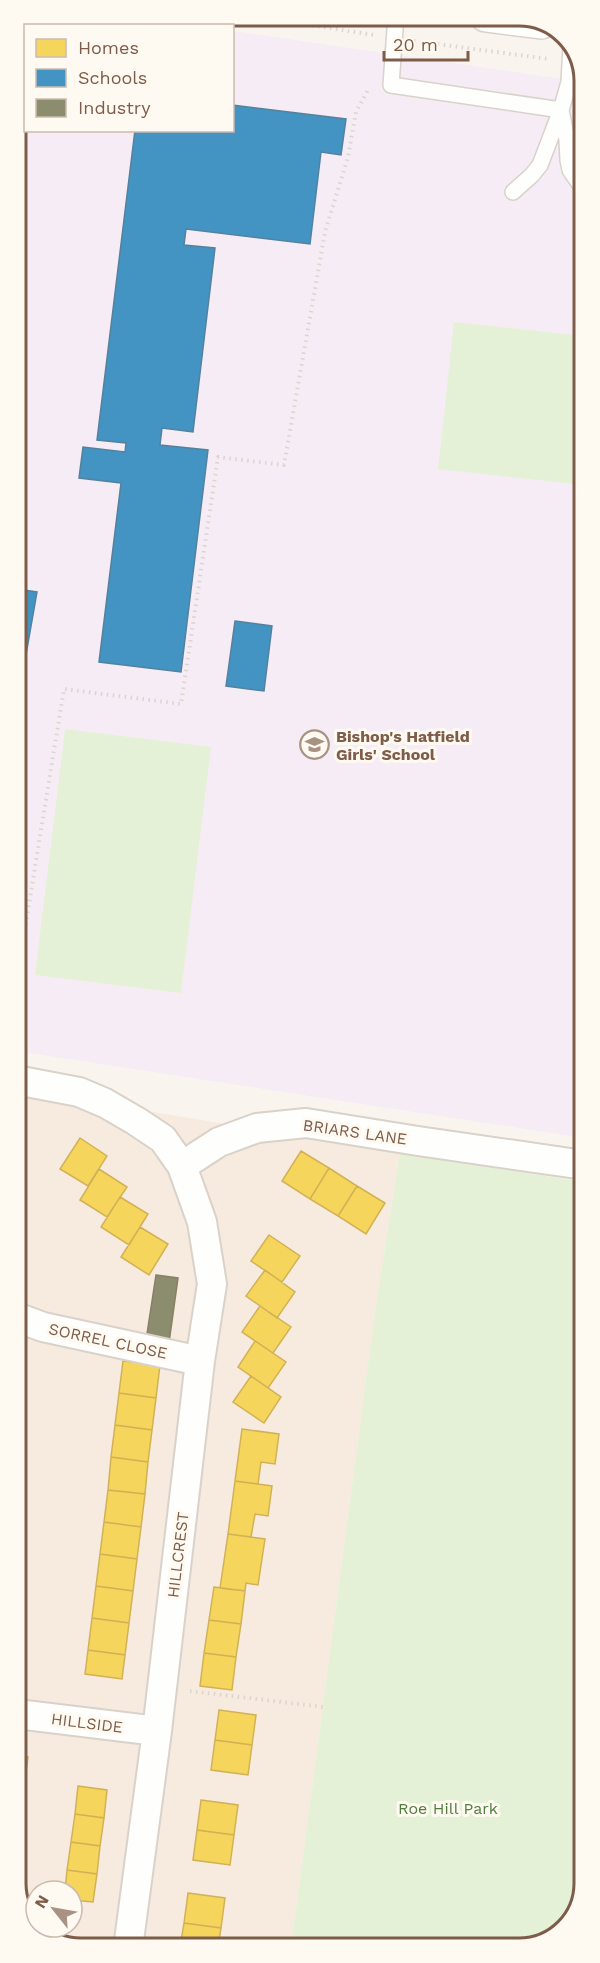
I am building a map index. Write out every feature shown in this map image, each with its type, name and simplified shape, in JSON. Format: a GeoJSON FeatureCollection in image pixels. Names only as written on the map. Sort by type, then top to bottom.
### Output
{"type":"FeatureCollection","features":[{"type":"Feature","properties":{"kind":"street"},"geometry":{"type":"LineString","coordinates":[[26,1082],[79,1092],[105,1103],[136,1120],[163,1139],[182,1166]]}},
{"type":"Feature","properties":{"kind":"street","name":"BRIARS LANE"},"geometry":{"type":"LineString","coordinates":[[182,1166],[219,1142],[257,1128],[306,1122],[574,1164]]}},
{"type":"Feature","properties":{"kind":"street","name":"HILLCREST"},"geometry":{"type":"LineString","coordinates":[[129,1937],[163,1687],[200,1361],[212,1284],[202,1222],[182,1166]]}},
{"type":"Feature","properties":{"kind":"street","name":"SORREL CLOSE"},"geometry":{"type":"LineString","coordinates":[[26,1321],[43,1327],[200,1361]]}},
{"type":"Feature","properties":{"kind":"street","name":"HILLSIDE"},"geometry":{"type":"LineString","coordinates":[[26,1715],[157,1731]]}},
{"type":"Feature","properties":{"kind":"lane"},"geometry":{"type":"LineString","coordinates":[[395,26],[391,85],[561,110]]}},
{"type":"Feature","properties":{"kind":"lane"},"geometry":{"type":"LineString","coordinates":[[513,192],[540,165],[561,110],[568,82],[570,59]]}},
{"type":"Feature","properties":{"kind":"lane"},"geometry":{"type":"LineString","coordinates":[[561,110],[567,140],[567,160],[574,176]]}},
{"type":"Feature","properties":{"kind":"path"},"geometry":{"type":"LineString","coordinates":[[374,45],[375,36]]}},
{"type":"Feature","properties":{"kind":"path"},"geometry":{"type":"LineString","coordinates":[[26,923],[64,689],[182,704],[218,457],[284,465],[325,232],[348,157],[356,112],[371,84]]}},
{"type":"Feature","properties":{"kind":"path"},"geometry":{"type":"LineString","coordinates":[[163,1687],[323,1707]]}},
{"type":"Feature","properties":{"kind":"shaded area","name":"Bishop's Hatfield Girls' School"},"geometry":{"type":"Polygon","coordinates":[[[234,31],[574,81],[574,1136],[26,1053],[26,132],[234,132],[234,31]]]}},
{"type":"Feature","properties":{"kind":"shaded area"},"geometry":{"type":"Polygon","coordinates":[[[26,1091],[400,1153],[376,1304],[292,1937],[84,1937],[84,1879],[26,1879],[26,1091]]]}},
{"type":"Feature","properties":{"kind":"green space"},"geometry":{"type":"Polygon","coordinates":[[[454,322],[574,335],[574,484],[438,469],[454,322]]]}},
{"type":"Feature","properties":{"kind":"green space"},"geometry":{"type":"Polygon","coordinates":[[[65,729],[211,747],[181,993],[35,975],[65,729]]]}},
{"type":"Feature","properties":{"kind":"green space","name":"Roe Hill Park"},"geometry":{"type":"Polygon","coordinates":[[[400,1153],[574,1180],[574,1890],[572,1900],[563,1916],[556,1924],[534,1936],[520,1938],[292,1937],[376,1304],[400,1153]]]}},
{"type":"Feature","properties":{"kind":"building: Homes"},"geometry":{"type":"Polygon","coordinates":[[[80,1138],[107,1156],[88,1186],[60,1169],[80,1138]]]}},
{"type":"Feature","properties":{"kind":"building: Homes"},"geometry":{"type":"Polygon","coordinates":[[[301,1151],[329,1168],[310,1199],[282,1181],[301,1151]]]}},
{"type":"Feature","properties":{"kind":"building: Homes"},"geometry":{"type":"Polygon","coordinates":[[[329,1168],[357,1186],[338,1216],[310,1199],[329,1168]]]}},
{"type":"Feature","properties":{"kind":"building: Homes"},"geometry":{"type":"Polygon","coordinates":[[[99,1169],[127,1187],[107,1217],[80,1200],[99,1169]]]}},
{"type":"Feature","properties":{"kind":"building: Homes"},"geometry":{"type":"Polygon","coordinates":[[[357,1186],[385,1203],[366,1234],[338,1216],[357,1186]]]}},
{"type":"Feature","properties":{"kind":"building: Homes"},"geometry":{"type":"Polygon","coordinates":[[[120,1197],[148,1214],[129,1245],[101,1227],[120,1197]]]}},
{"type":"Feature","properties":{"kind":"building: Homes"},"geometry":{"type":"Polygon","coordinates":[[[140,1227],[168,1244],[149,1275],[121,1257],[140,1227]]]}},
{"type":"Feature","properties":{"kind":"building: Homes"},"geometry":{"type":"Polygon","coordinates":[[[269,1235],[300,1256],[282,1282],[251,1261],[269,1235]]]}},
{"type":"Feature","properties":{"kind":"building: Homes"},"geometry":{"type":"Polygon","coordinates":[[[265,1270],[295,1292],[277,1318],[246,1296],[265,1270]]]}},
{"type":"Feature","properties":{"kind":"building: Homes"},"geometry":{"type":"Polygon","coordinates":[[[260,1306],[291,1327],[273,1353],[242,1332],[260,1306]]]}},
{"type":"Feature","properties":{"kind":"building: Homes"},"geometry":{"type":"Polygon","coordinates":[[[255,1341],[286,1362],[268,1388],[238,1367],[255,1341]]]}},
{"type":"Feature","properties":{"kind":"building: Homes"},"geometry":{"type":"Polygon","coordinates":[[[123,1361],[160,1365],[156,1398],[119,1393],[123,1361]]]}},
{"type":"Feature","properties":{"kind":"building: Homes"},"geometry":{"type":"Polygon","coordinates":[[[251,1376],[281,1397],[264,1423],[233,1402],[251,1376]]]}},
{"type":"Feature","properties":{"kind":"building: Homes"},"geometry":{"type":"Polygon","coordinates":[[[119,1393],[156,1398],[152,1430],[115,1425],[119,1393]]]}},
{"type":"Feature","properties":{"kind":"building: Homes"},"geometry":{"type":"Polygon","coordinates":[[[115,1425],[152,1430],[148,1462],[111,1457],[115,1425]]]}},
{"type":"Feature","properties":{"kind":"building: Homes"},"geometry":{"type":"Polygon","coordinates":[[[242,1429],[279,1434],[275,1464],[261,1462],[258,1484],[235,1481],[242,1429]]]}},
{"type":"Feature","properties":{"kind":"building: Homes"},"geometry":{"type":"Polygon","coordinates":[[[111,1457],[148,1462],[145,1494],[108,1490],[111,1457]]]}},
{"type":"Feature","properties":{"kind":"building: Homes"},"geometry":{"type":"Polygon","coordinates":[[[235,1481],[272,1486],[268,1516],[255,1514],[251,1537],[228,1534],[235,1481]]]}},
{"type":"Feature","properties":{"kind":"building: Homes"},"geometry":{"type":"Polygon","coordinates":[[[108,1490],[145,1494],[141,1527],[104,1522],[108,1490]]]}},
{"type":"Feature","properties":{"kind":"building: Homes"},"geometry":{"type":"Polygon","coordinates":[[[104,1522],[141,1527],[137,1559],[100,1554],[104,1522]]]}},
{"type":"Feature","properties":{"kind":"building: Homes"},"geometry":{"type":"Polygon","coordinates":[[[228,1534],[265,1539],[258,1585],[246,1583],[245,1591],[220,1588],[228,1534]]]}},
{"type":"Feature","properties":{"kind":"building: Homes"},"geometry":{"type":"Polygon","coordinates":[[[100,1554],[137,1559],[133,1591],[96,1586],[100,1554]]]}},
{"type":"Feature","properties":{"kind":"building: Homes"},"geometry":{"type":"Polygon","coordinates":[[[96,1586],[133,1591],[129,1623],[92,1618],[96,1586]]]}},
{"type":"Feature","properties":{"kind":"building: Homes"},"geometry":{"type":"Polygon","coordinates":[[[214,1587],[245,1591],[241,1624],[209,1620],[214,1587]]]}},
{"type":"Feature","properties":{"kind":"building: Homes"},"geometry":{"type":"Polygon","coordinates":[[[92,1618],[129,1623],[125,1655],[88,1650],[92,1618]]]}},
{"type":"Feature","properties":{"kind":"building: Homes"},"geometry":{"type":"Polygon","coordinates":[[[209,1620],[241,1624],[236,1657],[204,1653],[209,1620]]]}},
{"type":"Feature","properties":{"kind":"building: Homes"},"geometry":{"type":"Polygon","coordinates":[[[88,1650],[125,1655],[122,1679],[85,1674],[88,1650]]]}},
{"type":"Feature","properties":{"kind":"building: Homes"},"geometry":{"type":"Polygon","coordinates":[[[204,1653],[236,1657],[232,1690],[200,1686],[204,1653]]]}},
{"type":"Feature","properties":{"kind":"building: Homes"},"geometry":{"type":"Polygon","coordinates":[[[219,1710],[256,1715],[252,1745],[215,1740],[219,1710]]]}},
{"type":"Feature","properties":{"kind":"building: Homes"},"geometry":{"type":"Polygon","coordinates":[[[215,1740],[252,1745],[248,1775],[211,1770],[215,1740]]]}},
{"type":"Feature","properties":{"kind":"building: Homes"},"geometry":{"type":"Polygon","coordinates":[[[78,1786],[107,1790],[104,1818],[75,1814],[78,1786]]]}},
{"type":"Feature","properties":{"kind":"building: Homes"},"geometry":{"type":"Polygon","coordinates":[[[201,1800],[238,1805],[234,1835],[197,1830],[201,1800]]]}},
{"type":"Feature","properties":{"kind":"building: Homes"},"geometry":{"type":"Polygon","coordinates":[[[75,1814],[104,1818],[100,1846],[71,1842],[75,1814]]]}},
{"type":"Feature","properties":{"kind":"building: Homes"},"geometry":{"type":"Polygon","coordinates":[[[197,1830],[234,1835],[230,1865],[193,1860],[197,1830]]]}},
{"type":"Feature","properties":{"kind":"building: Homes"},"geometry":{"type":"Polygon","coordinates":[[[71,1842],[100,1846],[97,1874],[67,1870],[71,1842]]]}},
{"type":"Feature","properties":{"kind":"building: Homes"},"geometry":{"type":"Polygon","coordinates":[[[67,1870],[97,1874],[93,1902],[84,1901],[84,1879],[66,1879],[67,1870]]]}},
{"type":"Feature","properties":{"kind":"building: Homes"},"geometry":{"type":"Polygon","coordinates":[[[188,1893],[225,1898],[221,1928],[184,1923],[188,1893]]]}},
{"type":"Feature","properties":{"kind":"building: Homes"},"geometry":{"type":"Polygon","coordinates":[[[184,1923],[221,1928],[220,1937],[182,1937],[184,1923]]]}},
{"type":"Feature","properties":{"kind":"building: Schools"},"geometry":{"type":"Polygon","coordinates":[[[234,105],[346,119],[341,155],[321,152],[310,244],[186,229],[184,245],[215,248],[193,432],[162,428],[160,445],[208,450],[181,672],[99,662],[121,483],[79,478],[83,447],[125,452],[126,443],[97,440],[135,132],[234,132],[234,105]]]}},
{"type":"Feature","properties":{"kind":"building: Schools"},"geometry":{"type":"Polygon","coordinates":[[[26,590],[37,592],[26,655],[26,590]]]}},
{"type":"Feature","properties":{"kind":"building: Schools"},"geometry":{"type":"Polygon","coordinates":[[[235,621],[272,626],[264,691],[226,686],[235,621]]]}},
{"type":"Feature","properties":{"kind":"building: Industry"},"geometry":{"type":"Polygon","coordinates":[[[156,1275],[178,1278],[168,1350],[145,1347],[156,1275]]]}},
{"type":"Feature","properties":{"kind":"place","name":"Bishop's Hatfield Girls' School"},"geometry":{"type":"Point","coordinates":[315,745]}}]}
